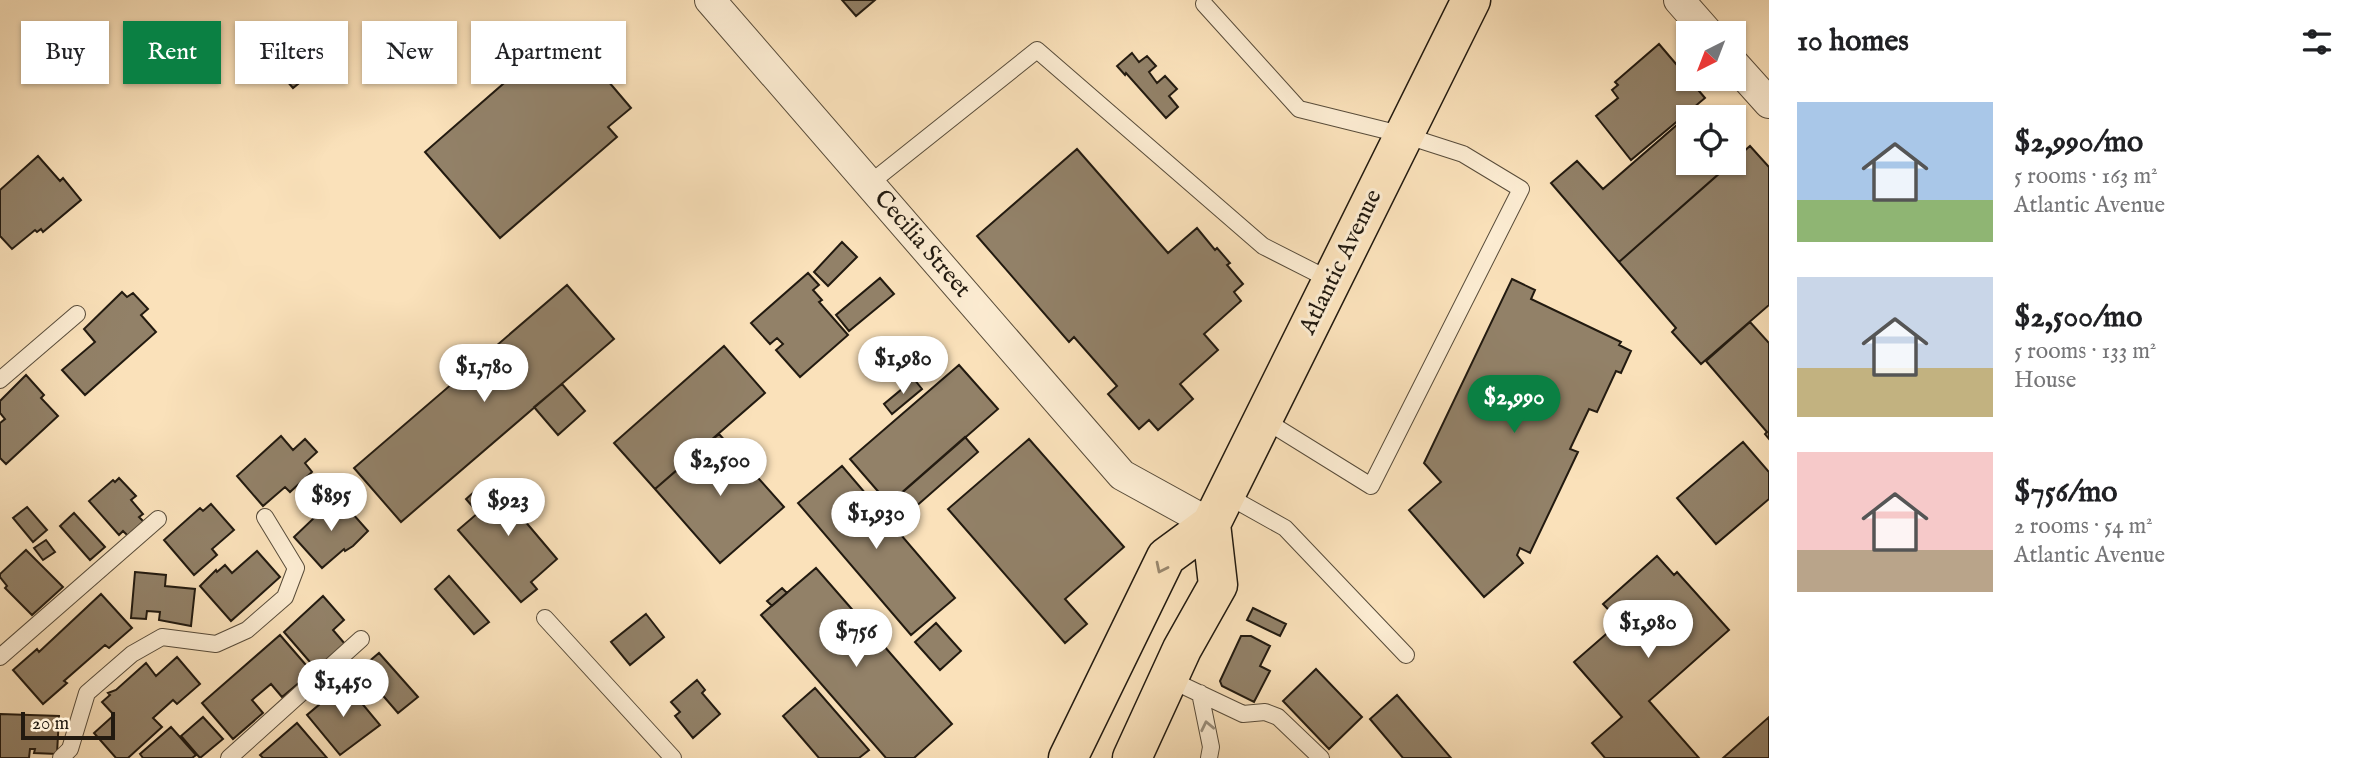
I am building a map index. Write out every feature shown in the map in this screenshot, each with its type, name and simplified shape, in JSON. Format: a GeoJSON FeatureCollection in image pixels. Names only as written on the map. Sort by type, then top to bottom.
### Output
{"type":"FeatureCollection","features":[{"type":"Feature","properties":{"kind":"main road","name":"Atlantic Avenue"},"geometry":{"type":"LineString","coordinates":[[1068,758],[1166,557],[1218,509],[1471,0]]}},
{"type":"Feature","properties":{"kind":"main road"},"geometry":{"type":"LineString","coordinates":[[1132,758],[1184,686],[1182,649],[1218,585],[1218,509]]}},
{"type":"Feature","properties":{"kind":"street","name":"Cecilia Street"},"geometry":{"type":"LineString","coordinates":[[710,0],[1122,475],[1218,509]]}},
{"type":"Feature","properties":{"kind":"street"},"geometry":{"type":"LineString","coordinates":[[1679,0],[1697,21]]}},
{"type":"Feature","properties":{"kind":"street"},"geometry":{"type":"LineString","coordinates":[[1746,77],[1769,103]]}},
{"type":"Feature","properties":{"kind":"lane"},"geometry":{"type":"LineString","coordinates":[[1204,4],[1299,108],[1404,135],[1468,156],[1521,190],[1371,486],[1263,419]]}},
{"type":"Feature","properties":{"kind":"lane"},"geometry":{"type":"LineString","coordinates":[[869,184],[1037,50],[1264,246],[1332,281]]}},
{"type":"Feature","properties":{"kind":"lane"},"geometry":{"type":"LineString","coordinates":[[0,380],[77,314]]}},
{"type":"Feature","properties":{"kind":"lane"},"geometry":{"type":"LineString","coordinates":[[1218,509],[1284,528],[1406,655]]}},
{"type":"Feature","properties":{"kind":"lane"},"geometry":{"type":"LineString","coordinates":[[61,758],[70,749],[87,693],[132,654],[162,637],[216,644],[247,630],[285,597],[296,568],[265,517]]}},
{"type":"Feature","properties":{"kind":"lane"},"geometry":{"type":"LineString","coordinates":[[0,657],[158,519]]}},
{"type":"Feature","properties":{"kind":"lane"},"geometry":{"type":"LineString","coordinates":[[545,618],[673,758]]}},
{"type":"Feature","properties":{"kind":"lane"},"geometry":{"type":"LineString","coordinates":[[229,758],[361,639]]}},
{"type":"Feature","properties":{"kind":"lane"},"geometry":{"type":"LineString","coordinates":[[1184,686],[1211,747],[1209,758]]}},
{"type":"Feature","properties":{"kind":"lane"},"geometry":{"type":"LineString","coordinates":[[1184,686],[1242,714],[1265,712],[1278,718],[1321,758]]}},
{"type":"Feature","properties":{"kind":"building"},"geometry":{"type":"Polygon","coordinates":[[[842,0],[875,0],[856,16],[842,0]]]}},
{"type":"Feature","properties":{"kind":"building"},"geometry":{"type":"Polygon","coordinates":[[[1659,44],[1676,64],[1676,91],[1699,91],[1705,98],[1697,105],[1676,105],[1676,122],[1631,160],[1596,116],[1618,98],[1612,90],[1618,85],[1615,82],[1659,44]]]}},
{"type":"Feature","properties":{"kind":"building"},"geometry":{"type":"Polygon","coordinates":[[[1132,53],[1139,62],[1147,56],[1156,66],[1149,72],[1157,83],[1165,76],[1177,89],[1169,96],[1178,107],[1166,118],[1117,66],[1132,53]]]}},
{"type":"Feature","properties":{"kind":"building"},"geometry":{"type":"Polygon","coordinates":[[[503,84],[611,84],[631,108],[608,127],[617,137],[500,238],[425,152],[503,84]]]}},
{"type":"Feature","properties":{"kind":"building"},"geometry":{"type":"Polygon","coordinates":[[[1676,126],[1676,175],[1718,175],[1619,262],[1551,183],[1577,161],[1603,189],[1676,126]]]}},
{"type":"Feature","properties":{"kind":"building"},"geometry":{"type":"Polygon","coordinates":[[[1750,146],[1769,167],[1769,305],[1701,364],[1672,332],[1676,328],[1619,262],[1717,175],[1746,175],[1746,150],[1750,146]]]}},
{"type":"Feature","properties":{"kind":"building"},"geometry":{"type":"Polygon","coordinates":[[[1077,149],[1168,253],[1197,228],[1230,263],[1227,265],[1243,284],[1234,292],[1241,301],[1204,334],[1218,350],[1180,384],[1193,399],[1158,430],[1149,420],[1139,429],[1108,394],[1117,386],[1074,337],[1069,342],[977,236],[1077,149]]]}},
{"type":"Feature","properties":{"kind":"building"},"geometry":{"type":"Polygon","coordinates":[[[38,156],[60,181],[63,178],[81,200],[43,232],[41,229],[37,232],[35,230],[12,249],[0,236],[0,190],[38,156]]]}},
{"type":"Feature","properties":{"kind":"building"},"geometry":{"type":"Polygon","coordinates":[[[842,242],[857,257],[828,286],[814,272],[842,242]]]}},
{"type":"Feature","properties":{"kind":"building"},"geometry":{"type":"Polygon","coordinates":[[[808,273],[819,285],[813,290],[822,300],[819,302],[848,335],[800,377],[776,350],[783,344],[777,338],[770,344],[751,323],[808,273]]]}},
{"type":"Feature","properties":{"kind":"building"},"geometry":{"type":"Polygon","coordinates":[[[880,278],[894,294],[849,331],[836,315],[880,278]]]}},
{"type":"Feature","properties":{"kind":"building"},"geometry":{"type":"Polygon","coordinates":[[[1512,279],[1535,290],[1531,299],[1621,342],[1619,345],[1631,351],[1621,373],[1616,371],[1597,412],[1589,409],[1570,449],[1578,452],[1530,553],[1520,548],[1517,555],[1523,563],[1484,597],[1409,510],[1441,482],[1424,463],[1512,279]]]}},
{"type":"Feature","properties":{"kind":"building"},"geometry":{"type":"Polygon","coordinates":[[[567,285],[614,339],[401,522],[354,468],[567,285]]]}},
{"type":"Feature","properties":{"kind":"building"},"geometry":{"type":"Polygon","coordinates":[[[122,292],[127,297],[133,293],[148,309],[141,315],[156,332],[85,395],[62,370],[95,342],[84,329],[122,292]]]}},
{"type":"Feature","properties":{"kind":"building"},"geometry":{"type":"Polygon","coordinates":[[[1750,322],[1769,343],[1769,439],[1765,434],[1767,432],[1706,361],[1750,322]]]}},
{"type":"Feature","properties":{"kind":"building"},"geometry":{"type":"Polygon","coordinates":[[[724,346],[765,393],[655,489],[614,443],[724,346]]]}},
{"type":"Feature","properties":{"kind":"building"},"geometry":{"type":"Polygon","coordinates":[[[959,365],[998,409],[889,504],[850,459],[959,365]]]}},
{"type":"Feature","properties":{"kind":"building"},"geometry":{"type":"Polygon","coordinates":[[[26,375],[44,395],[41,398],[58,416],[6,464],[0,458],[0,423],[5,419],[0,413],[0,401],[26,375]]]}},
{"type":"Feature","properties":{"kind":"building"},"geometry":{"type":"Polygon","coordinates":[[[914,379],[922,389],[892,414],[884,404],[914,379]]]}},
{"type":"Feature","properties":{"kind":"building"},"geometry":{"type":"Polygon","coordinates":[[[562,384],[585,411],[558,435],[534,407],[562,384]]]}},
{"type":"Feature","properties":{"kind":"building"},"geometry":{"type":"Polygon","coordinates":[[[719,434],[784,507],[720,563],[655,489],[719,434]]]}},
{"type":"Feature","properties":{"kind":"building"},"geometry":{"type":"Polygon","coordinates":[[[281,436],[293,450],[305,439],[317,452],[305,463],[312,472],[290,492],[285,487],[263,506],[237,476],[281,436]]]}},
{"type":"Feature","properties":{"kind":"building"},"geometry":{"type":"Polygon","coordinates":[[[965,437],[978,452],[905,516],[892,501],[965,437]]]}},
{"type":"Feature","properties":{"kind":"building"},"geometry":{"type":"Polygon","coordinates":[[[1029,439],[1124,547],[1065,599],[1087,624],[1065,643],[948,509],[1029,439]]]}},
{"type":"Feature","properties":{"kind":"building"},"geometry":{"type":"Polygon","coordinates":[[[1743,442],[1769,472],[1769,499],[1716,544],[1677,498],[1743,442]]]}},
{"type":"Feature","properties":{"kind":"building"},"geometry":{"type":"Polygon","coordinates":[[[842,466],[955,598],[911,635],[798,503],[842,466]]]}},
{"type":"Feature","properties":{"kind":"building"},"geometry":{"type":"Polygon","coordinates":[[[119,478],[136,496],[131,500],[143,514],[139,517],[144,522],[128,536],[123,531],[119,535],[89,501],[119,478]]]}},
{"type":"Feature","properties":{"kind":"building"},"geometry":{"type":"Polygon","coordinates":[[[520,482],[541,505],[524,520],[557,559],[531,582],[537,589],[521,602],[458,530],[478,513],[466,499],[483,484],[496,499],[520,482]]]}},
{"type":"Feature","properties":{"kind":"building"},"geometry":{"type":"Polygon","coordinates":[[[337,496],[368,531],[353,546],[345,551],[344,549],[322,568],[294,537],[337,496]]]}},
{"type":"Feature","properties":{"kind":"building"},"geometry":{"type":"Polygon","coordinates":[[[211,504],[234,530],[212,549],[217,555],[194,575],[164,540],[200,508],[203,511],[211,504]]]}},
{"type":"Feature","properties":{"kind":"building"},"geometry":{"type":"Polygon","coordinates":[[[27,507],[47,530],[33,542],[13,518],[27,507]]]}},
{"type":"Feature","properties":{"kind":"building"},"geometry":{"type":"Polygon","coordinates":[[[74,513],[105,547],[90,560],[60,526],[74,513]]]}},
{"type":"Feature","properties":{"kind":"building"},"geometry":{"type":"Polygon","coordinates":[[[46,540],[55,552],[43,560],[34,548],[46,540]]]}},
{"type":"Feature","properties":{"kind":"building"},"geometry":{"type":"Polygon","coordinates":[[[26,550],[63,587],[32,615],[5,588],[7,586],[0,577],[26,550]]]}},
{"type":"Feature","properties":{"kind":"building"},"geometry":{"type":"Polygon","coordinates":[[[257,551],[280,577],[231,621],[200,586],[225,565],[232,573],[257,551]]]}},
{"type":"Feature","properties":{"kind":"building"},"geometry":{"type":"Polygon","coordinates":[[[1657,556],[1674,575],[1677,572],[1729,630],[1649,701],[1699,758],[1605,758],[1592,743],[1622,717],[1574,662],[1620,622],[1603,604],[1657,556]]]}},
{"type":"Feature","properties":{"kind":"building"},"geometry":{"type":"Polygon","coordinates":[[[816,568],[952,724],[914,758],[886,758],[761,615],[816,568]]]}},
{"type":"Feature","properties":{"kind":"building"},"geometry":{"type":"Polygon","coordinates":[[[135,572],[166,575],[165,586],[195,589],[191,626],[159,620],[160,612],[147,611],[146,619],[131,618],[135,572]]]}},
{"type":"Feature","properties":{"kind":"building"},"geometry":{"type":"Polygon","coordinates":[[[449,576],[489,622],[474,634],[435,589],[449,576]]]}},
{"type":"Feature","properties":{"kind":"building"},"geometry":{"type":"Polygon","coordinates":[[[782,588],[787,593],[772,606],[767,601],[782,588]]]}},
{"type":"Feature","properties":{"kind":"building"},"geometry":{"type":"Polygon","coordinates":[[[101,594],[132,628],[109,648],[105,645],[64,681],[67,683],[43,704],[13,670],[37,649],[39,652],[101,594]]]}},
{"type":"Feature","properties":{"kind":"building"},"geometry":{"type":"Polygon","coordinates":[[[323,596],[344,620],[333,630],[345,644],[316,669],[284,632],[323,596]]]}},
{"type":"Feature","properties":{"kind":"building"},"geometry":{"type":"Polygon","coordinates":[[[1253,608],[1286,624],[1280,636],[1247,620],[1253,608]]]}},
{"type":"Feature","properties":{"kind":"building"},"geometry":{"type":"Polygon","coordinates":[[[646,614],[664,637],[630,665],[611,642],[646,614]]]}},
{"type":"Feature","properties":{"kind":"building"},"geometry":{"type":"Polygon","coordinates":[[[936,623],[961,651],[940,670],[915,642],[936,623]]]}},
{"type":"Feature","properties":{"kind":"building"},"geometry":{"type":"Polygon","coordinates":[[[280,635],[312,672],[282,697],[271,684],[252,700],[263,713],[233,739],[202,703],[280,635]]]}},
{"type":"Feature","properties":{"kind":"building"},"geometry":{"type":"Polygon","coordinates":[[[1241,636],[1251,636],[1270,646],[1260,666],[1270,671],[1254,702],[1222,686],[1220,681],[1241,636]]]}},
{"type":"Feature","properties":{"kind":"building"},"geometry":{"type":"Polygon","coordinates":[[[379,653],[418,697],[398,713],[360,669],[379,653]]]}},
{"type":"Feature","properties":{"kind":"building"},"geometry":{"type":"Polygon","coordinates":[[[177,657],[200,684],[177,704],[173,700],[153,718],[162,727],[128,758],[116,758],[94,733],[114,715],[102,702],[110,695],[108,693],[116,690],[146,663],[156,676],[177,657]]]}},
{"type":"Feature","properties":{"kind":"building"},"geometry":{"type":"Polygon","coordinates":[[[1316,669],[1362,717],[1329,749],[1283,701],[1316,669]]]}},
{"type":"Feature","properties":{"kind":"building"},"geometry":{"type":"Polygon","coordinates":[[[697,680],[705,690],[702,693],[720,714],[693,738],[675,716],[680,712],[671,702],[697,680]]]}},
{"type":"Feature","properties":{"kind":"building"},"geometry":{"type":"Polygon","coordinates":[[[345,683],[380,725],[340,755],[307,715],[345,683]]]}},
{"type":"Feature","properties":{"kind":"building"},"geometry":{"type":"Polygon","coordinates":[[[815,688],[869,750],[859,758],[819,758],[783,716],[815,688]]]}},
{"type":"Feature","properties":{"kind":"building"},"geometry":{"type":"Polygon","coordinates":[[[1397,695],[1451,758],[1403,758],[1370,719],[1397,695]]]}},
{"type":"Feature","properties":{"kind":"building"},"geometry":{"type":"Polygon","coordinates":[[[0,714],[59,716],[57,754],[34,753],[35,749],[30,749],[29,758],[0,758],[0,714]]]}},
{"type":"Feature","properties":{"kind":"building"},"geometry":{"type":"Polygon","coordinates":[[[203,717],[223,739],[200,758],[181,736],[203,717]]]}},
{"type":"Feature","properties":{"kind":"building"},"geometry":{"type":"Polygon","coordinates":[[[1769,717],[1769,758],[1723,758],[1769,717]]]}},
{"type":"Feature","properties":{"kind":"building"},"geometry":{"type":"Polygon","coordinates":[[[297,723],[327,758],[263,758],[260,755],[297,723]]]}},
{"type":"Feature","properties":{"kind":"building"},"geometry":{"type":"Polygon","coordinates":[[[171,727],[196,755],[192,758],[143,758],[140,754],[171,727]]]}}]}
